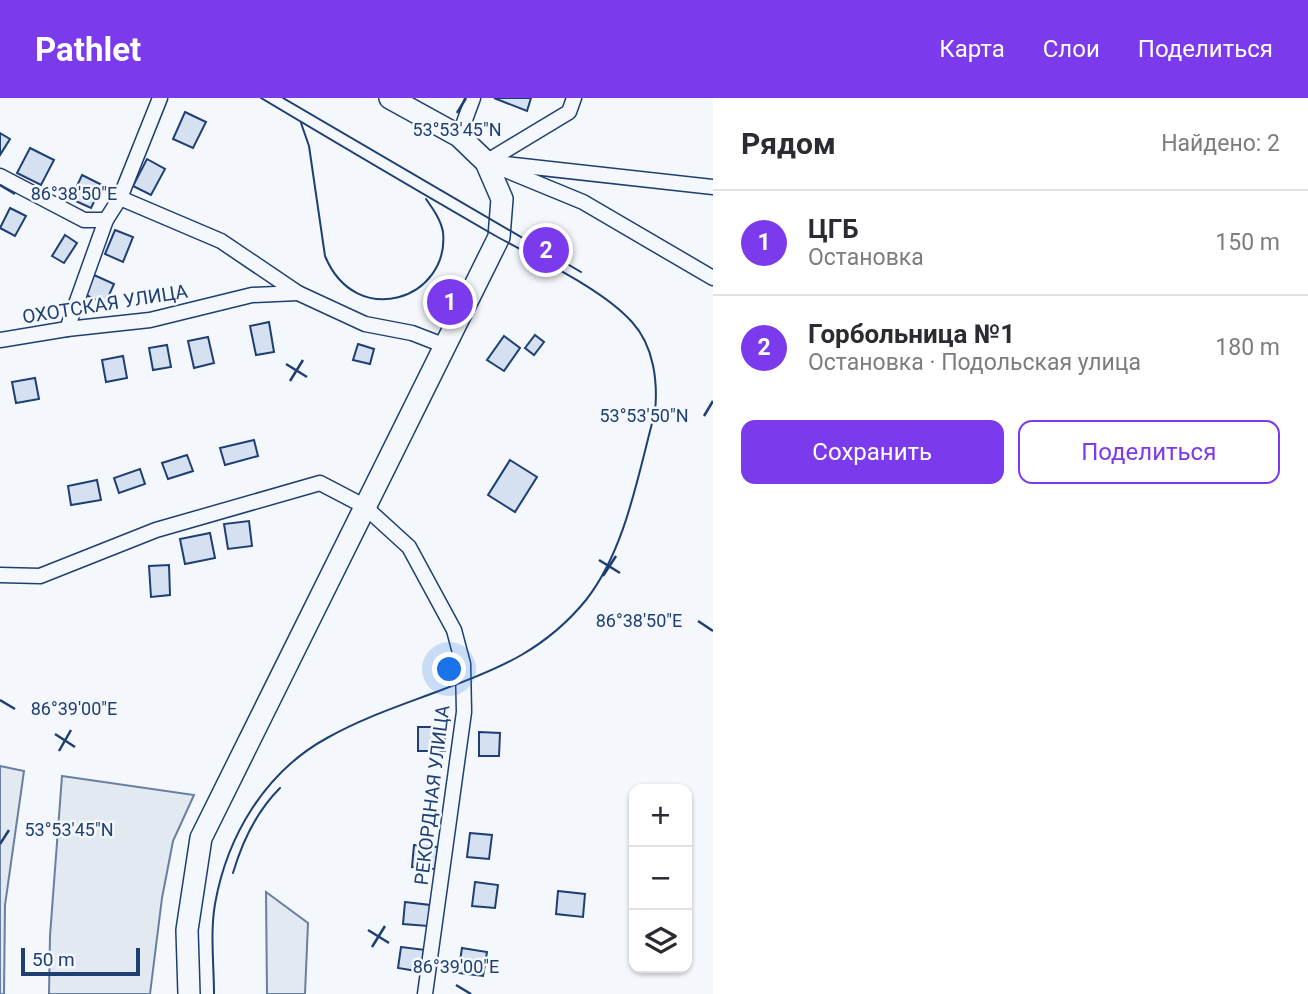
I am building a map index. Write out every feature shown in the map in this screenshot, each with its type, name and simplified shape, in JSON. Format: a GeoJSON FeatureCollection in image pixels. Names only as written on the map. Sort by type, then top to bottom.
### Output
{"type":"FeatureCollection","features":[{"type":"Feature","properties":{"kind":"main road"},"geometry":{"type":"LineString","coordinates":[[189,994],[187,930],[201,838],[443,345],[490,259],[499,237],[502,199],[486,162],[459,136],[390,98]]}},
{"type":"Feature","properties":{"kind":"street"},"geometry":{"type":"LineString","coordinates":[[67,329],[106,220],[120,198],[160,98]]}},
{"type":"Feature","properties":{"kind":"street"},"geometry":{"type":"LineString","coordinates":[[459,136],[473,98]]}},
{"type":"Feature","properties":{"kind":"street"},"geometry":{"type":"LineString","coordinates":[[486,162],[569,112],[574,98]]}},
{"type":"Feature","properties":{"kind":"street"},"geometry":{"type":"LineString","coordinates":[[486,162],[713,187]]}},
{"type":"Feature","properties":{"kind":"street"},"geometry":{"type":"LineString","coordinates":[[486,162],[583,202],[713,278]]}},
{"type":"Feature","properties":{"kind":"street"},"geometry":{"type":"LineString","coordinates":[[0,176],[84,220],[106,220]]}},
{"type":"Feature","properties":{"kind":"street"},"geometry":{"type":"LineString","coordinates":[[120,198],[221,241],[298,293],[365,324],[412,333],[443,345]]}},
{"type":"Feature","properties":{"kind":"street","name":"ОХОТСКАЯ УЛИЦА"},"geometry":{"type":"LineString","coordinates":[[0,340],[150,320],[253,295],[298,293]]}},
{"type":"Feature","properties":{"kind":"street","name":"РЕКОРДНАЯ УЛИЦА"},"geometry":{"type":"LineString","coordinates":[[0,575],[40,576],[156,530],[320,483],[365,506],[409,547],[454,630],[463,664],[464,712],[425,994]]}},
{"type":"Feature","properties":{"kind":"shaded area"},"geometry":{"type":"Polygon","coordinates":[[[0,766],[24,771],[5,905],[4,994],[0,994],[0,766]]]}},
{"type":"Feature","properties":{"kind":"shaded area"},"geometry":{"type":"Polygon","coordinates":[[[62,776],[194,795],[173,841],[162,898],[150,994],[49,994],[50,936],[62,776]]]}},
{"type":"Feature","properties":{"kind":"shaded area"},"geometry":{"type":"Polygon","coordinates":[[[266,892],[308,923],[305,994],[267,994],[266,892]]]}},
{"type":"Feature","properties":{"kind":"building"},"geometry":{"type":"Polygon","coordinates":[[[494,98],[531,98],[527,111],[494,98]]]}},
{"type":"Feature","properties":{"kind":"building"},"geometry":{"type":"Polygon","coordinates":[[[185,112],[206,122],[193,148],[173,139],[185,112]]]}},
{"type":"Feature","properties":{"kind":"building"},"geometry":{"type":"Polygon","coordinates":[[[0,133],[10,139],[0,155],[0,133]]]}},
{"type":"Feature","properties":{"kind":"building"},"geometry":{"type":"Polygon","coordinates":[[[30,148],[54,160],[41,185],[17,173],[30,148]]]}},
{"type":"Feature","properties":{"kind":"building"},"geometry":{"type":"Polygon","coordinates":[[[147,159],[165,169],[151,195],[133,186],[147,159]]]}},
{"type":"Feature","properties":{"kind":"building"},"geometry":{"type":"Polygon","coordinates":[[[82,175],[102,185],[91,208],[71,199],[82,175]]]}},
{"type":"Feature","properties":{"kind":"building"},"geometry":{"type":"Polygon","coordinates":[[[10,208],[26,216],[15,236],[0,228],[10,208]]]}},
{"type":"Feature","properties":{"kind":"building"},"geometry":{"type":"Polygon","coordinates":[[[115,230],[133,237],[123,262],[105,254],[115,230]]]}},
{"type":"Feature","properties":{"kind":"building"},"geometry":{"type":"Polygon","coordinates":[[[65,235],[77,243],[64,263],[52,256],[65,235]]]}},
{"type":"Feature","properties":{"kind":"building"},"geometry":{"type":"Polygon","coordinates":[[[94,275],[114,284],[105,304],[86,295],[94,275]]]}},
{"type":"Feature","properties":{"kind":"building"},"geometry":{"type":"Polygon","coordinates":[[[269,322],[274,352],[256,355],[250,326],[269,322]]]}},
{"type":"Feature","properties":{"kind":"building"},"geometry":{"type":"Polygon","coordinates":[[[535,335],[544,342],[534,355],[525,348],[535,335]]]}},
{"type":"Feature","properties":{"kind":"building"},"geometry":{"type":"Polygon","coordinates":[[[504,336],[520,348],[504,371],[487,360],[504,336]]]}},
{"type":"Feature","properties":{"kind":"building"},"geometry":{"type":"Polygon","coordinates":[[[208,337],[214,363],[194,368],[188,341],[208,337]]]}},
{"type":"Feature","properties":{"kind":"building"},"geometry":{"type":"Polygon","coordinates":[[[358,344],[374,349],[370,364],[353,360],[358,344]]]}},
{"type":"Feature","properties":{"kind":"building"},"geometry":{"type":"Polygon","coordinates":[[[167,345],[171,367],[153,370],[149,348],[167,345]]]}},
{"type":"Feature","properties":{"kind":"building"},"geometry":{"type":"Polygon","coordinates":[[[123,356],[127,378],[106,382],[102,360],[123,356]]]}},
{"type":"Feature","properties":{"kind":"building"},"geometry":{"type":"Polygon","coordinates":[[[35,378],[39,399],[16,403],[12,382],[35,378]]]}},
{"type":"Feature","properties":{"kind":"building"},"geometry":{"type":"Polygon","coordinates":[[[254,440],[258,456],[225,465],[220,448],[254,440]]]}},
{"type":"Feature","properties":{"kind":"building"},"geometry":{"type":"Polygon","coordinates":[[[187,455],[193,471],[168,479],[162,463],[187,455]]]}},
{"type":"Feature","properties":{"kind":"building"},"geometry":{"type":"Polygon","coordinates":[[[510,460],[537,477],[515,512],[488,495],[510,460]]]}},
{"type":"Feature","properties":{"kind":"building"},"geometry":{"type":"Polygon","coordinates":[[[140,469],[145,484],[119,493],[114,478],[140,469]]]}},
{"type":"Feature","properties":{"kind":"building"},"geometry":{"type":"Polygon","coordinates":[[[97,480],[101,500],[71,505],[68,486],[97,480]]]}},
{"type":"Feature","properties":{"kind":"building"},"geometry":{"type":"Polygon","coordinates":[[[249,521],[252,546],[228,549],[224,524],[249,521]]]}},
{"type":"Feature","properties":{"kind":"building"},"geometry":{"type":"Polygon","coordinates":[[[210,533],[215,558],[185,564],[180,539],[210,533]]]}},
{"type":"Feature","properties":{"kind":"building"},"geometry":{"type":"Polygon","coordinates":[[[169,565],[170,595],[151,597],[149,566],[169,565]]]}},
{"type":"Feature","properties":{"kind":"building"},"geometry":{"type":"Polygon","coordinates":[[[418,727],[444,727],[445,751],[418,751],[418,727]]]}},
{"type":"Feature","properties":{"kind":"building"},"geometry":{"type":"Polygon","coordinates":[[[479,732],[500,733],[499,756],[479,756],[479,732]]]}},
{"type":"Feature","properties":{"kind":"building"},"geometry":{"type":"Polygon","coordinates":[[[470,833],[492,835],[489,859],[467,857],[470,833]]]}},
{"type":"Feature","properties":{"kind":"building"},"geometry":{"type":"Polygon","coordinates":[[[414,845],[438,847],[435,869],[412,867],[414,845]]]}},
{"type":"Feature","properties":{"kind":"building"},"geometry":{"type":"Polygon","coordinates":[[[475,882],[498,885],[495,908],[472,906],[475,882]]]}},
{"type":"Feature","properties":{"kind":"building"},"geometry":{"type":"Polygon","coordinates":[[[558,891],[585,894],[583,917],[556,914],[558,891]]]}},
{"type":"Feature","properties":{"kind":"building"},"geometry":{"type":"Polygon","coordinates":[[[405,902],[430,905],[428,926],[403,924],[405,902]]]}},
{"type":"Feature","properties":{"kind":"building"},"geometry":{"type":"Polygon","coordinates":[[[401,947],[426,950],[423,972],[398,968],[401,947]]]}},
{"type":"Feature","properties":{"kind":"building"},"geometry":{"type":"Polygon","coordinates":[[[462,948],[487,952],[483,976],[458,973],[462,948]]]}},
{"type":"Feature","properties":{"kind":"tram line"},"geometry":{"type":"LineString","coordinates":[[214,994],[215,904],[229,854],[252,808],[285,769],[327,738],[370,717],[503,665],[539,644],[571,617],[600,580],[621,534],[656,401],[653,365],[645,342],[632,322],[604,297],[261,98]]}},
{"type":"Feature","properties":{"kind":"tram line"},"geometry":{"type":"LineString","coordinates":[[283,98],[581,272]]}},
{"type":"Feature","properties":{"kind":"tram line"},"geometry":{"type":"LineString","coordinates":[[301,123],[309,146],[325,256],[339,279],[358,293],[378,299],[398,297],[417,289],[432,275],[441,255],[443,232],[439,219],[426,199]]}},
{"type":"Feature","properties":{"kind":"tram line"},"geometry":{"type":"LineString","coordinates":[[233,873],[251,828],[280,788]]}},
{"type":"Feature","properties":{"kind":"place","name":"Горбольница №1"},"geometry":{"type":"Point","coordinates":[546,250]}},
{"type":"Feature","properties":{"kind":"place","name":"ЦГБ"},"geometry":{"type":"Point","coordinates":[450,302]}}]}
